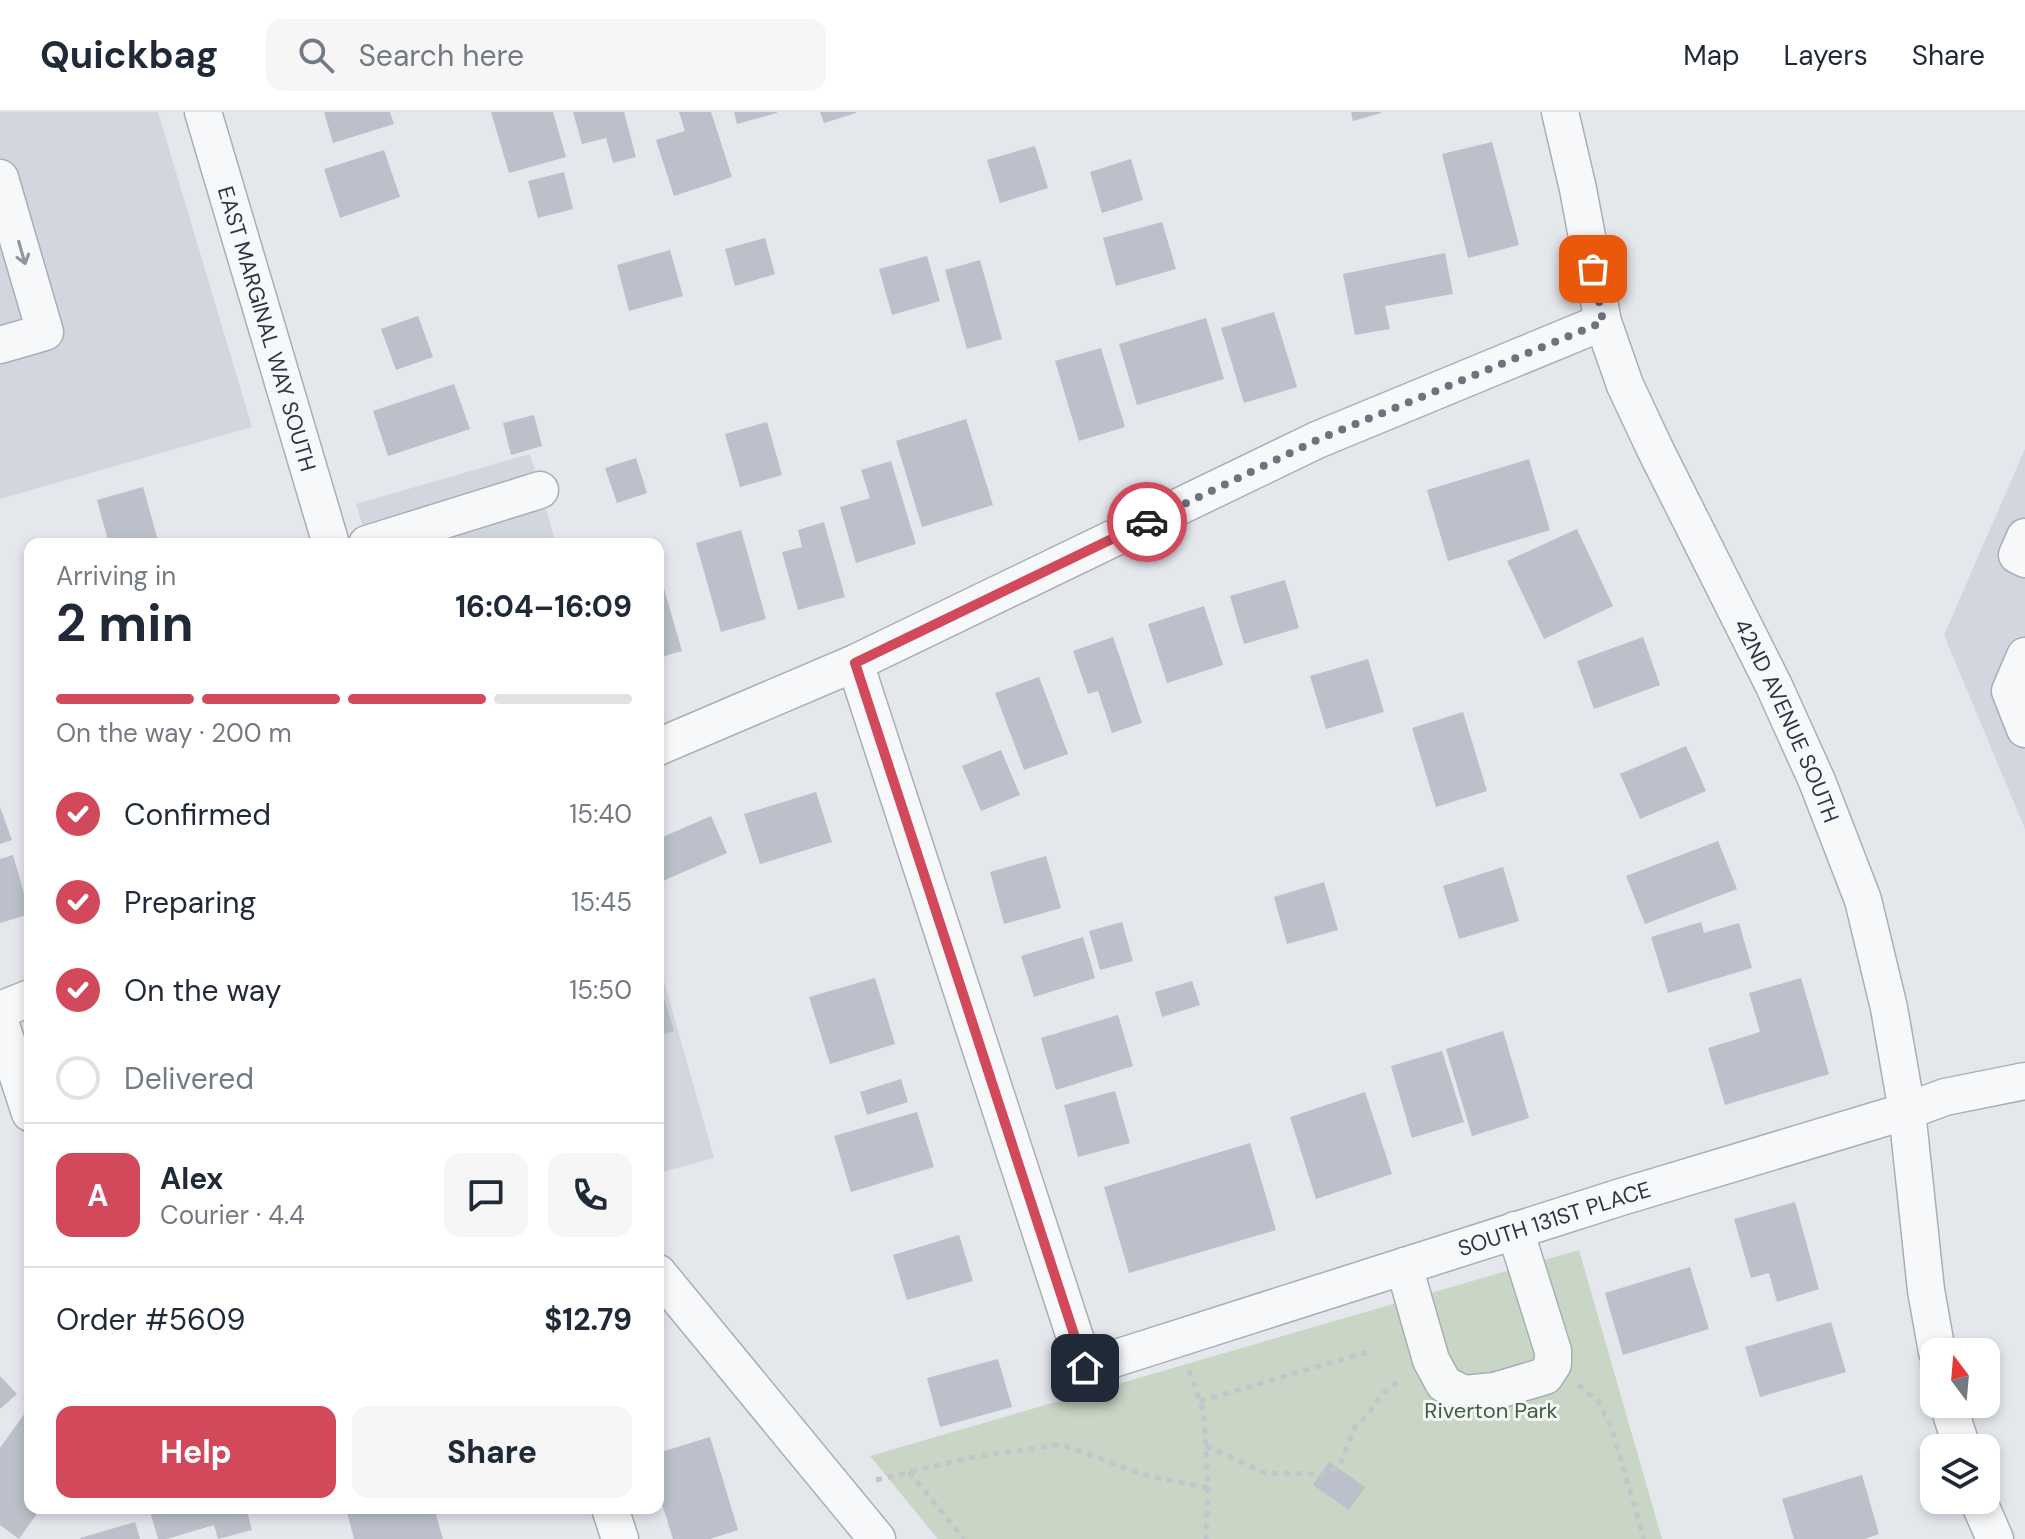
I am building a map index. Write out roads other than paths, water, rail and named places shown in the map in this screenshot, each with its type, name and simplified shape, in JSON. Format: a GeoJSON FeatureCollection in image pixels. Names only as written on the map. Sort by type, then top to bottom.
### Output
{"type":"FeatureCollection","features":[{"type":"Feature","properties":{"kind":"street","name":"EAST MARGINAL WAY SOUTH"},"geometry":{"type":"LineString","coordinates":[[203,112],[329,538]]}},
{"type":"Feature","properties":{"kind":"street","name":"42ND AVENUE SOUTH"},"geometry":{"type":"LineString","coordinates":[[1560,112],[1603,322],[1631,398],[1774,686],[1817,781],[1863,900],[1889,1008],[1907,1111],[1926,1290],[1935,1338]]}},
{"type":"Feature","properties":{"kind":"street"},"geometry":{"type":"LineString","coordinates":[[0,178],[45,332],[0,345]]}},
{"type":"Feature","properties":{"kind":"street"},"geometry":{"type":"LineString","coordinates":[[664,744],[855,663],[1317,440],[1603,322]]}},
{"type":"Feature","properties":{"kind":"street"},"geometry":{"type":"LineString","coordinates":[[386,538],[540,490]]}},
{"type":"Feature","properties":{"kind":"street"},"geometry":{"type":"LineString","coordinates":[[2025,537],[2017,555],[2025,559]]}},
{"type":"Feature","properties":{"kind":"street"},"geometry":{"type":"LineString","coordinates":[[2025,656],[2010,691],[2025,729]]}},
{"type":"Feature","properties":{"kind":"street","name":"SOUTH 131ST PLACE"},"geometry":{"type":"LineString","coordinates":[[855,663],[1085,1368],[1945,1097],[2025,1081]]}},
{"type":"Feature","properties":{"kind":"street"},"geometry":{"type":"LineString","coordinates":[[0,1010],[24,1000]]}},
{"type":"Feature","properties":{"kind":"street"},"geometry":{"type":"LineString","coordinates":[[0,1022],[24,1095]]}},
{"type":"Feature","properties":{"kind":"street"},"geometry":{"type":"LineString","coordinates":[[1404,1266],[1431,1360],[1444,1384],[1464,1394],[1495,1391],[1545,1376],[1553,1364],[1553,1351],[1515,1230]]}},
{"type":"Feature","properties":{"kind":"street"},"geometry":{"type":"LineString","coordinates":[[664,1280],[877,1539]]}},
{"type":"Feature","properties":{"kind":"street"},"geometry":{"type":"LineString","coordinates":[[612,1514],[620,1539]]}},
{"type":"Feature","properties":{"kind":"street"},"geometry":{"type":"LineString","coordinates":[[1984,1514],[1995,1539]]}},
{"type":"Feature","properties":{"kind":"park label","name":"Riverton Park"},"geometry":{"type":"Point","coordinates":[1491,1410]}}]}
